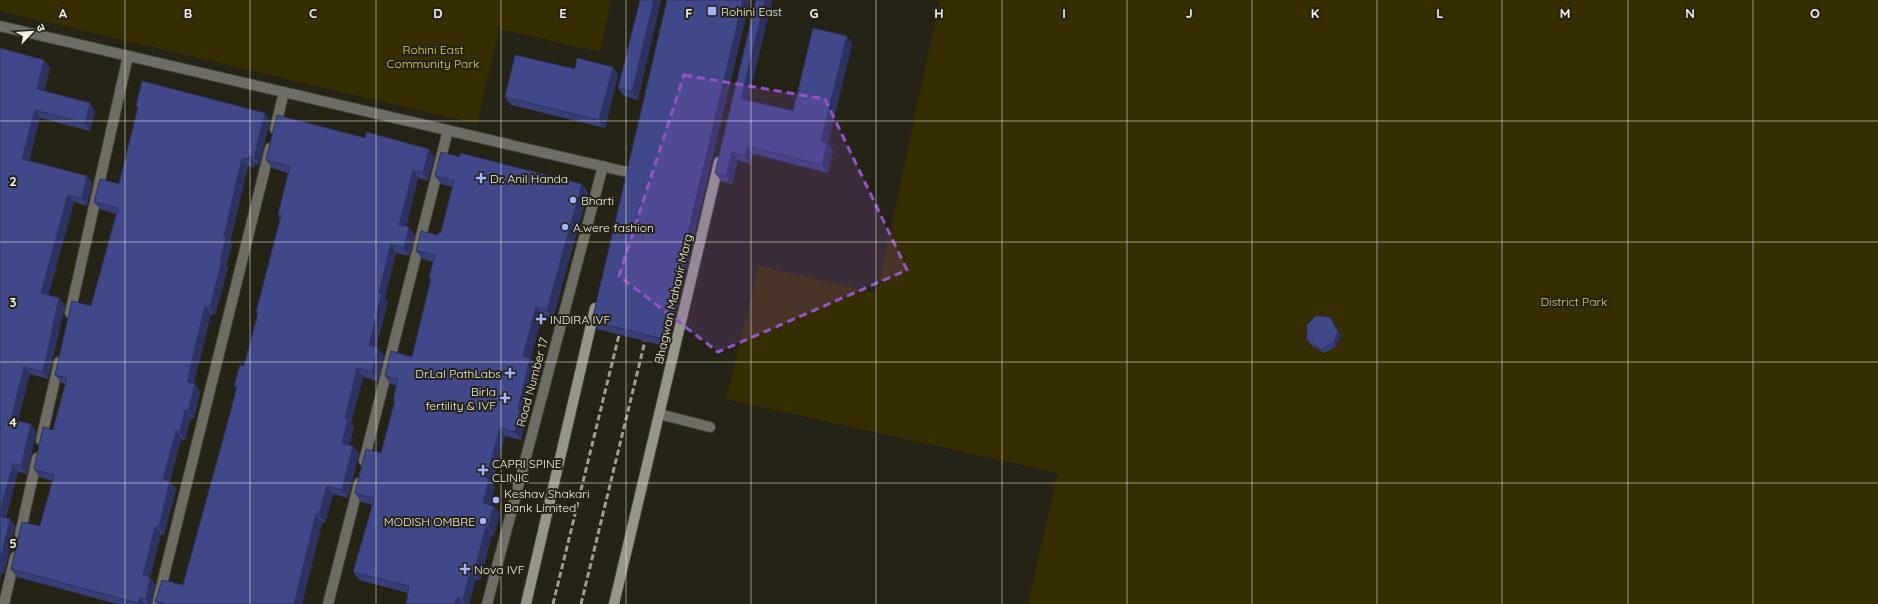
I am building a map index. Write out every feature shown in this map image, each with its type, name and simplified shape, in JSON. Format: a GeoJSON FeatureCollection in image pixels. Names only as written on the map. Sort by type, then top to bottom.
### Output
{"type":"FeatureCollection","features":[{"type":"Feature","properties":{"kind":"main road","name":"Bhagwan Mahavir Marg"},"geometry":{"type":"LineString","coordinates":[[614,604],[721,155]]}},
{"type":"Feature","properties":{"kind":"main road"},"geometry":{"type":"LineString","coordinates":[[526,604],[598,295]]}},
{"type":"Feature","properties":{"kind":"street"},"geometry":{"type":"LineString","coordinates":[[0,26],[627,172]]}},
{"type":"Feature","properties":{"kind":"street"},"geometry":{"type":"LineString","coordinates":[[67,326],[128,56]]}},
{"type":"Feature","properties":{"kind":"street"},"geometry":{"type":"LineString","coordinates":[[157,604],[284,92]]}},
{"type":"Feature","properties":{"kind":"street"},"geometry":{"type":"LineString","coordinates":[[328,604],[448,130]]}},
{"type":"Feature","properties":{"kind":"street","name":"Road Number 17"},"geometry":{"type":"LineString","coordinates":[[486,604],[603,166]]}},
{"type":"Feature","properties":{"kind":"street"},"geometry":{"type":"LineString","coordinates":[[4,604],[62,349]]}},
{"type":"Feature","properties":{"kind":"street"},"geometry":{"type":"LineString","coordinates":[[659,414],[710,427]]}},
{"type":"Feature","properties":{"kind":"highlighted area"},"geometry":{"type":"Polygon","coordinates":[[[684,75],[825,99],[907,270],[718,352],[619,276],[684,75]]]}},
{"type":"Feature","properties":{"kind":"green space","name":"Rohini East Community Park"},"geometry":{"type":"Polygon","coordinates":[[[0,0],[611,0],[600,52],[499,29],[477,124],[0,11],[0,0]]]}},
{"type":"Feature","properties":{"kind":"green space","name":"District Park"},"geometry":{"type":"Polygon","coordinates":[[[940,0],[1878,0],[1878,604],[1028,604],[1058,473],[726,399],[759,266],[877,293],[940,0]]]}},
{"type":"Feature","properties":{"kind":"building"},"geometry":{"type":"Polygon","coordinates":[[[640,0],[654,0],[632,92],[618,88],[640,0]]]}},
{"type":"Feature","properties":{"kind":"building"},"geometry":{"type":"Polygon","coordinates":[[[667,0],[743,0],[663,339],[592,321],[667,0]]]}},
{"type":"Feature","properties":{"kind":"building"},"geometry":{"type":"Polygon","coordinates":[[[756,0],[765,0],[741,99],[793,111],[813,28],[847,36],[821,141],[827,143],[822,165],[747,146],[745,156],[732,152],[726,176],[715,173],[756,0]]]}},
{"type":"Feature","properties":{"kind":"building"},"geometry":{"type":"Polygon","coordinates":[[[0,48],[44,60],[37,89],[90,103],[85,123],[35,110],[22,159],[87,176],[82,198],[68,195],[41,293],[59,298],[43,372],[24,367],[11,419],[31,424],[21,466],[13,464],[0,512],[0,48]]]}},
{"type":"Feature","properties":{"kind":"building"},"geometry":{"type":"Polygon","coordinates":[[[515,55],[575,69],[577,58],[613,67],[599,120],[505,97],[515,55]]]}},
{"type":"Feature","properties":{"kind":"building"},"geometry":{"type":"Polygon","coordinates":[[[142,81],[265,113],[254,157],[249,156],[248,159],[242,158],[224,236],[226,237],[220,260],[222,260],[210,307],[205,306],[187,382],[195,384],[188,411],[185,410],[180,432],[176,431],[163,479],[170,481],[159,527],[155,527],[143,575],[150,577],[146,599],[140,597],[138,603],[11,569],[22,522],[40,526],[54,475],[34,469],[43,427],[53,430],[67,378],[55,375],[72,301],[91,306],[118,208],[94,202],[100,179],[119,184],[138,107],[136,106],[142,81]]]}},
{"type":"Feature","properties":{"kind":"building"},"geometry":{"type":"Polygon","coordinates":[[[277,115],[365,138],[366,132],[429,149],[423,173],[413,170],[399,225],[409,227],[404,248],[391,244],[379,293],[382,293],[369,345],[378,348],[372,372],[357,368],[345,418],[348,419],[342,443],[353,446],[342,490],[327,486],[319,515],[316,514],[294,604],[167,604],[155,601],[162,580],[183,585],[231,410],[237,386],[234,386],[240,365],[244,366],[258,313],[256,312],[281,216],[278,215],[290,166],[266,160],[277,115]]]}},
{"type":"Feature","properties":{"kind":"building"},"geometry":{"type":"Polygon","coordinates":[[[441,152],[460,157],[460,153],[582,184],[547,310],[536,307],[523,356],[530,358],[518,409],[520,410],[515,432],[500,428],[486,478],[489,479],[483,503],[494,506],[488,527],[486,526],[474,572],[470,571],[463,599],[457,597],[455,604],[406,604],[409,586],[353,572],[374,500],[373,498],[355,493],[366,449],[381,453],[395,400],[393,400],[398,379],[385,376],[391,351],[412,357],[431,279],[429,278],[435,255],[416,251],[421,231],[438,235],[439,232],[441,232],[454,181],[435,176],[441,152]]]}},
{"type":"Feature","properties":{"kind":"building"},"geometry":{"type":"Polygon","coordinates":[[[1316,316],[1330,317],[1338,332],[1333,343],[1321,349],[1307,340],[1307,325],[1316,316]]]}},
{"type":"Feature","properties":{"kind":"building"},"geometry":{"type":"Polygon","coordinates":[[[0,516],[10,519],[0,561],[0,516]]]}},
{"type":"Feature","properties":{"kind":"railway"},"geometry":{"type":"LineString","coordinates":[[553,604],[619,335]]}},
{"type":"Feature","properties":{"kind":"railway"},"geometry":{"type":"LineString","coordinates":[[581,604],[645,341]]}},
{"type":"Feature","properties":{"kind":"place","name":"Rohini East"},"geometry":{"type":"Point","coordinates":[712,11]}},
{"type":"Feature","properties":{"kind":"place","name":"Dr. Anil Handa"},"geometry":{"type":"Point","coordinates":[481,178]}},
{"type":"Feature","properties":{"kind":"place","name":"Bharti"},"geometry":{"type":"Point","coordinates":[573,200]}},
{"type":"Feature","properties":{"kind":"place","name":"A.were fashion"},"geometry":{"type":"Point","coordinates":[565,227]}},
{"type":"Feature","properties":{"kind":"place","name":"INDIRA IVF"},"geometry":{"type":"Point","coordinates":[541,319]}},
{"type":"Feature","properties":{"kind":"place","name":"Dr.Lal PathLabs"},"geometry":{"type":"Point","coordinates":[510,373]}},
{"type":"Feature","properties":{"kind":"place","name":"Birla fertility & IVF"},"geometry":{"type":"Point","coordinates":[505,398]}},
{"type":"Feature","properties":{"kind":"place","name":"CAPRI SPINE CLINIC"},"geometry":{"type":"Point","coordinates":[483,470]}},
{"type":"Feature","properties":{"kind":"place","name":"Keshav Shakari Bank Limited"},"geometry":{"type":"Point","coordinates":[496,500]}},
{"type":"Feature","properties":{"kind":"place","name":"MODISH OMBRE"},"geometry":{"type":"Point","coordinates":[483,521]}},
{"type":"Feature","properties":{"kind":"place","name":"Nova IVF"},"geometry":{"type":"Point","coordinates":[465,569]}}]}
